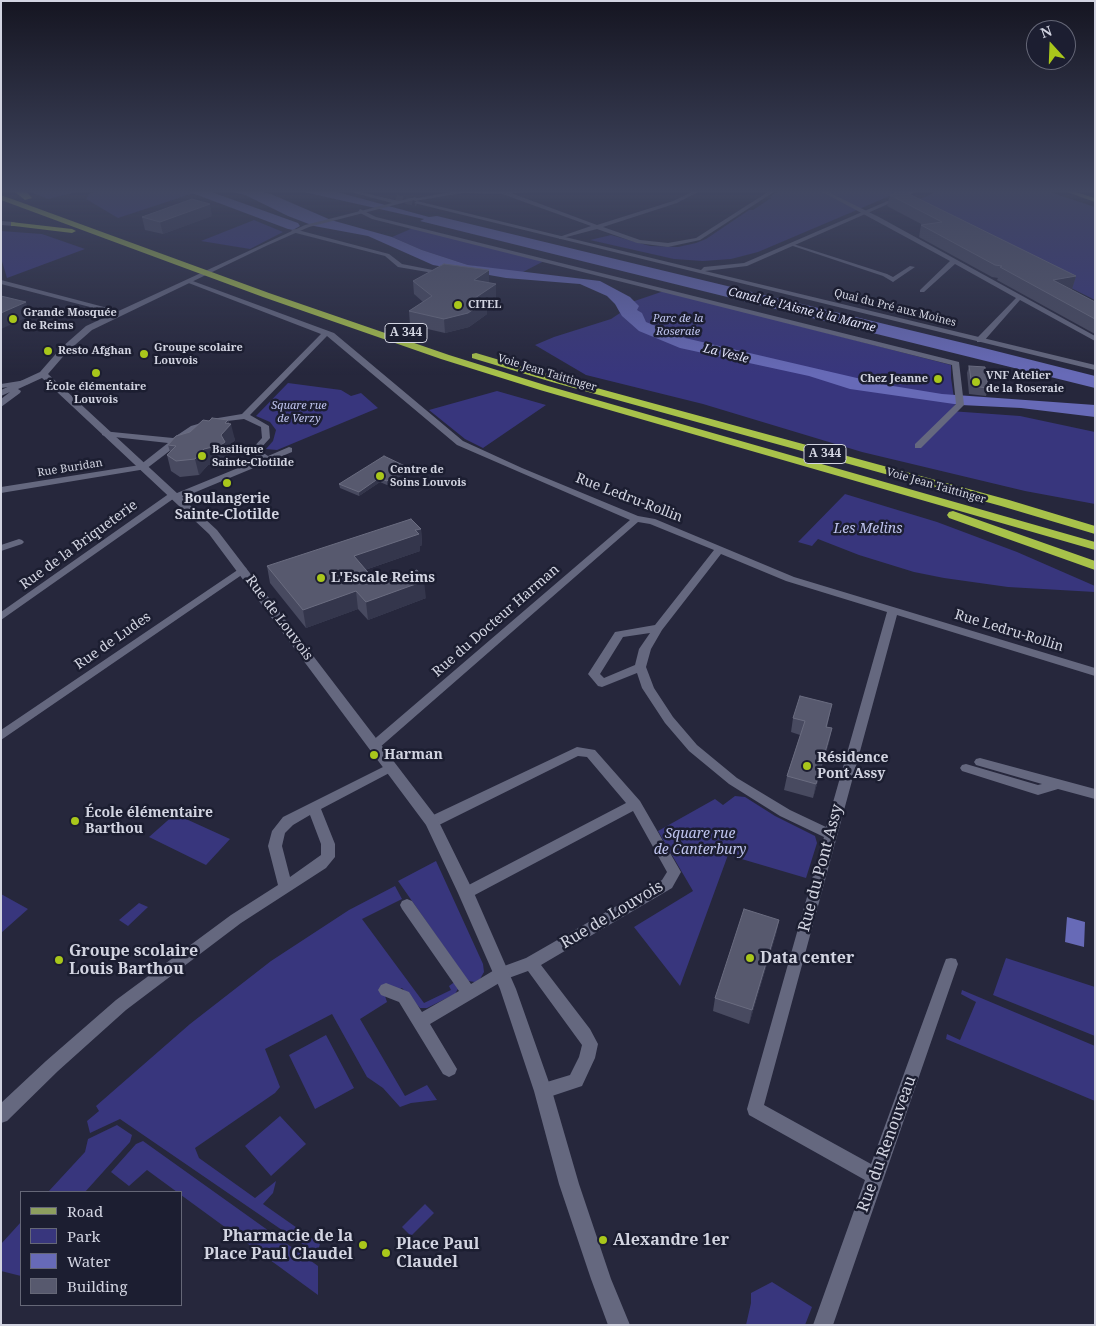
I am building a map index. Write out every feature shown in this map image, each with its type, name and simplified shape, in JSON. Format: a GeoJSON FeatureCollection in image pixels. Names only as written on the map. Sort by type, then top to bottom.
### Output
{"type":"FeatureCollection","features":[{"type":"Feature","properties":{"kind":"highway","name":"Voie Jean Taittinger"},"geometry":{"type":"LineString","coordinates":[[155,252],[258,282],[439,344]]}},
{"type":"Feature","properties":{"kind":"highway","name":"Voie Jean Taittinger"},"geometry":{"type":"LineString","coordinates":[[163,252],[244,287],[481,368],[1095,546]]}},
{"type":"Feature","properties":{"kind":"highway","name":"Voie Jean Taittinger"},"geometry":{"type":"LineString","coordinates":[[466,353],[556,380],[1005,503],[1095,530]]}},
{"type":"Feature","properties":{"kind":"highway"},"geometry":{"type":"LineString","coordinates":[[856,477],[950,514],[1095,566]]}},
{"type":"Feature","properties":{"kind":"highway"},"geometry":{"type":"LineString","coordinates":[[1005,503],[1095,520]]}},
{"type":"Feature","properties":{"kind":"street"},"geometry":{"type":"LineString","coordinates":[[1,393],[43,374],[64,350],[90,328],[250,252]]}},
{"type":"Feature","properties":{"kind":"street"},"geometry":{"type":"LineString","coordinates":[[375,252],[387,255],[400,266],[456,275]]}},
{"type":"Feature","properties":{"kind":"street"},"geometry":{"type":"LineString","coordinates":[[509,252],[956,364],[960,405],[918,446]]}},
{"type":"Feature","properties":{"kind":"street"},"geometry":{"type":"LineString","coordinates":[[619,252],[664,262],[730,262],[763,256]]}},
{"type":"Feature","properties":{"kind":"street"},"geometry":{"type":"LineString","coordinates":[[733,280],[733,274],[745,265],[773,252]]}},
{"type":"Feature","properties":{"kind":"street"},"geometry":{"type":"LineString","coordinates":[[816,252],[885,275],[893,280],[912,267]]}},
{"type":"Feature","properties":{"kind":"street"},"geometry":{"type":"LineString","coordinates":[[939,252],[1095,339]]}},
{"type":"Feature","properties":{"kind":"street"},"geometry":{"type":"LineString","coordinates":[[922,291],[954,260]]}},
{"type":"Feature","properties":{"kind":"street","name":"Quai du Pré aux Moines"},"geometry":{"type":"LineString","coordinates":[[664,262],[1095,368]]}},
{"type":"Feature","properties":{"kind":"street"},"geometry":{"type":"LineString","coordinates":[[689,269],[745,265]]}},
{"type":"Feature","properties":{"kind":"street","name":"Rue Ledru-Rollin"},"geometry":{"type":"LineString","coordinates":[[188,281],[326,333],[460,443],[636,519],[652,522],[790,579],[1095,672]]}},
{"type":"Feature","properties":{"kind":"street"},"geometry":{"type":"LineString","coordinates":[[1,282],[120,313]]}},
{"type":"Feature","properties":{"kind":"street"},"geometry":{"type":"LineString","coordinates":[[980,340],[1020,298]]}},
{"type":"Feature","properties":{"kind":"street"},"geometry":{"type":"LineString","coordinates":[[143,468],[174,441],[205,423],[245,416],[326,333]]}},
{"type":"Feature","properties":{"kind":"street","name":"Rue de Louvois"},"geometry":{"type":"LineString","coordinates":[[43,374],[213,532],[432,822],[466,893],[501,974],[543,1091],[569,1184],[601,1279],[619,1325]]}},
{"type":"Feature","properties":{"kind":"street"},"geometry":{"type":"LineString","coordinates":[[1,386],[26,382]]}},
{"type":"Feature","properties":{"kind":"street"},"geometry":{"type":"LineString","coordinates":[[1,404],[26,382]]}},
{"type":"Feature","properties":{"kind":"street"},"geometry":{"type":"LineString","coordinates":[[245,416],[265,426],[266,438],[254,452],[268,459]]}},
{"type":"Feature","properties":{"kind":"street"},"geometry":{"type":"LineString","coordinates":[[105,433],[174,441]]}},
{"type":"Feature","properties":{"kind":"street","name":"Rue de la Briqueterie"},"geometry":{"type":"LineString","coordinates":[[1,617],[174,496],[289,450]]}},
{"type":"Feature","properties":{"kind":"street","name":"Rue Buridan"},"geometry":{"type":"LineString","coordinates":[[1,490],[143,468]]}},
{"type":"Feature","properties":{"kind":"street","name":"Rue du Docteur Harman"},"geometry":{"type":"LineString","coordinates":[[375,745],[636,519]]}},
{"type":"Feature","properties":{"kind":"street"},"geometry":{"type":"LineString","coordinates":[[1,548],[19,542]]}},
{"type":"Feature","properties":{"kind":"street"},"geometry":{"type":"LineString","coordinates":[[720,549],[658,628],[645,648],[640,666],[654,696],[669,720],[693,748],[733,780],[785,813],[830,834]]}},
{"type":"Feature","properties":{"kind":"street","name":"Rue de Ludes"},"geometry":{"type":"LineString","coordinates":[[1,736],[242,570]]}},
{"type":"Feature","properties":{"kind":"street","name":"Rue du Pont Assy"},"geometry":{"type":"LineString","coordinates":[[875,1176],[755,1109],[893,610]]}},
{"type":"Feature","properties":{"kind":"street"},"geometry":{"type":"LineString","coordinates":[[640,666],[602,683],[594,674],[619,634],[658,628]]}},
{"type":"Feature","properties":{"kind":"street","name":"Rue de Louvois"},"geometry":{"type":"LineString","coordinates":[[418,1022],[501,974],[530,963],[667,884],[674,872],[636,804],[591,753],[577,751],[432,822]]}},
{"type":"Feature","properties":{"kind":"street"},"geometry":{"type":"LineString","coordinates":[[980,762],[1095,794]]}},
{"type":"Feature","properties":{"kind":"street"},"geometry":{"type":"LineString","coordinates":[[285,887],[275,846],[279,831],[288,821],[391,767]]}},
{"type":"Feature","properties":{"kind":"street"},"geometry":{"type":"LineString","coordinates":[[966,768],[1038,790],[1058,784]]}},
{"type":"Feature","properties":{"kind":"street"},"geometry":{"type":"LineString","coordinates":[[466,893],[636,804]]}},
{"type":"Feature","properties":{"kind":"street"},"geometry":{"type":"LineString","coordinates":[[1,1115],[52,1066],[121,1005],[236,919],[321,864],[328,856],[328,844],[314,808]]}},
{"type":"Feature","properties":{"kind":"street"},"geometry":{"type":"LineString","coordinates":[[407,905],[469,993]]}},
{"type":"Feature","properties":{"kind":"street"},"geometry":{"type":"LineString","coordinates":[[530,963],[590,1044],[588,1058],[576,1081],[543,1091]]}},
{"type":"Feature","properties":{"kind":"street","name":"Rue du Renouveau"},"geometry":{"type":"LineString","coordinates":[[823,1325],[952,964]]}},
{"type":"Feature","properties":{"kind":"street"},"geometry":{"type":"LineString","coordinates":[[386,990],[404,997],[449,1069]]}},
{"type":"Feature","properties":{"kind":"green space"},"geometry":{"type":"Polygon","coordinates":[[[1,252],[77,252],[7,278],[1,252]]]}},
{"type":"Feature","properties":{"kind":"green space"},"geometry":{"type":"Polygon","coordinates":[[[428,252],[508,252],[544,261],[521,273],[468,265],[428,252]]]}},
{"type":"Feature","properties":{"kind":"green space"},"geometry":{"type":"Polygon","coordinates":[[[643,252],[758,252],[731,259],[703,261],[674,259],[643,252]]]}},
{"type":"Feature","properties":{"kind":"green space"},"geometry":{"type":"Polygon","coordinates":[[[999,252],[1095,252],[1095,300],[999,252]]]}},
{"type":"Feature","properties":{"kind":"green space","name":"Parc de la Roseraie"},"geometry":{"type":"Polygon","coordinates":[[[664,291],[951,365],[955,405],[950,411],[1020,416],[1095,432],[1095,504],[1025,491],[862,452],[703,404],[586,375],[535,345],[611,319],[620,313],[617,307],[664,291]]]}},
{"type":"Feature","properties":{"kind":"green space","name":"Square rue de Verzy"},"geometry":{"type":"Polygon","coordinates":[[[288,383],[341,390],[351,396],[361,393],[378,408],[277,450],[266,449],[273,441],[276,430],[270,422],[256,416],[288,383]]]}},
{"type":"Feature","properties":{"kind":"green space"},"geometry":{"type":"Polygon","coordinates":[[[497,391],[546,405],[483,448],[465,439],[429,410],[497,391]]]}},
{"type":"Feature","properties":{"kind":"green space","name":"Les Melins"},"geometry":{"type":"Polygon","coordinates":[[[845,494],[937,522],[1017,552],[1095,586],[1095,592],[1008,587],[944,578],[914,572],[859,555],[818,539],[812,546],[798,542],[845,494]]]}},
{"type":"Feature","properties":{"kind":"green space","name":"Square rue de Canterbury"},"geometry":{"type":"Polygon","coordinates":[[[735,796],[745,797],[775,816],[815,836],[817,843],[806,878],[728,855],[680,986],[634,927],[693,891],[658,831],[715,799],[723,805],[735,796]]]}},
{"type":"Feature","properties":{"kind":"green space"},"geometry":{"type":"Polygon","coordinates":[[[175,814],[230,839],[206,865],[149,837],[175,814]]]}},
{"type":"Feature","properties":{"kind":"green space"},"geometry":{"type":"Polygon","coordinates":[[[436,861],[483,964],[484,972],[480,979],[475,982],[468,981],[398,881],[436,861]]]}},
{"type":"Feature","properties":{"kind":"green space"},"geometry":{"type":"Polygon","coordinates":[[[395,886],[402,899],[362,919],[424,1003],[451,990],[449,986],[456,981],[459,987],[455,994],[427,1008],[420,1008],[402,988],[385,996],[387,1002],[360,1019],[405,1096],[427,1085],[437,1100],[411,1103],[400,1107],[383,1088],[367,1077],[332,1014],[265,1049],[280,1087],[275,1093],[195,1148],[199,1158],[255,1198],[276,1181],[273,1193],[263,1204],[320,1244],[317,1254],[120,1119],[90,1133],[87,1121],[99,1111],[96,1106],[190,1024],[271,961],[349,910],[395,886]]]}},
{"type":"Feature","properties":{"kind":"green space"},"geometry":{"type":"Polygon","coordinates":[[[1,894],[28,909],[1,933],[1,894]]]}},
{"type":"Feature","properties":{"kind":"green space"},"geometry":{"type":"Polygon","coordinates":[[[139,903],[148,907],[128,926],[119,920],[139,903]]]}},
{"type":"Feature","properties":{"kind":"green space"},"geometry":{"type":"Polygon","coordinates":[[[1006,958],[1095,987],[1095,1036],[993,995],[1006,958]]]}},
{"type":"Feature","properties":{"kind":"green space"},"geometry":{"type":"Polygon","coordinates":[[[962,990],[1095,1046],[1095,1101],[946,1039],[947,1034],[960,1040],[976,1002],[961,994],[962,990]]]}},
{"type":"Feature","properties":{"kind":"green space"},"geometry":{"type":"Polygon","coordinates":[[[326,1035],[354,1088],[315,1109],[289,1055],[326,1035]]]}},
{"type":"Feature","properties":{"kind":"green space"},"geometry":{"type":"Polygon","coordinates":[[[280,1116],[306,1144],[271,1176],[245,1146],[280,1116]]]}},
{"type":"Feature","properties":{"kind":"green space"},"geometry":{"type":"Polygon","coordinates":[[[117,1125],[132,1135],[130,1142],[86,1191],[49,1191],[85,1152],[88,1139],[117,1125]]]}},
{"type":"Feature","properties":{"kind":"green space"},"geometry":{"type":"Polygon","coordinates":[[[143,1141],[318,1266],[318,1295],[182,1196],[182,1191],[176,1191],[147,1170],[129,1186],[111,1172],[136,1144],[143,1141]]]}},
{"type":"Feature","properties":{"kind":"green space"},"geometry":{"type":"Polygon","coordinates":[[[425,1204],[434,1213],[411,1236],[402,1227],[425,1204]]]}},
{"type":"Feature","properties":{"kind":"green space"},"geometry":{"type":"Polygon","coordinates":[[[20,1223],[20,1276],[1,1271],[1,1244],[20,1223]]]}},
{"type":"Feature","properties":{"kind":"green space"},"geometry":{"type":"Polygon","coordinates":[[[772,1282],[812,1307],[805,1325],[746,1325],[751,1303],[751,1293],[772,1282]]]}},
{"type":"Feature","properties":{"kind":"water","name":"La Vesle"},"geometry":{"type":"Polygon","coordinates":[[[404,252],[428,252],[468,265],[600,281],[630,297],[639,306],[637,310],[642,313],[646,322],[685,338],[887,385],[942,394],[1095,405],[1095,417],[1021,408],[961,405],[850,389],[809,376],[680,348],[639,331],[622,316],[615,304],[607,296],[580,284],[506,278],[433,265],[404,252]]]}},
{"type":"Feature","properties":{"kind":"water","name":"Canal de l'Aisne à la Marne"},"geometry":{"type":"Polygon","coordinates":[[[545,252],[586,252],[980,347],[1095,376],[1095,388],[545,252]]]}},
{"type":"Feature","properties":{"kind":"water"},"geometry":{"type":"Polygon","coordinates":[[[1067,917],[1085,922],[1084,947],[1065,942],[1067,917]]]}},
{"type":"Feature","properties":{"kind":"building"},"geometry":{"type":"Polygon","coordinates":[[[971,252],[1027,252],[1076,276],[1053,280],[1095,302],[1095,319],[1000,267],[1002,266],[995,265],[971,252]]]}},
{"type":"Feature","properties":{"kind":"building"},"geometry":{"type":"Polygon","coordinates":[[[444,264],[489,270],[474,280],[496,284],[475,298],[487,300],[468,313],[444,319],[409,311],[432,296],[413,281],[444,264]]]}},
{"type":"Feature","properties":{"kind":"building"},"geometry":{"type":"Polygon","coordinates":[[[1,296],[26,302],[1,313],[1,296]]]}},
{"type":"Feature","properties":{"kind":"building"},"geometry":{"type":"Polygon","coordinates":[[[969,366],[985,367],[988,388],[972,386],[969,366]]]}},
{"type":"Feature","properties":{"kind":"building"},"geometry":{"type":"Polygon","coordinates":[[[212,418],[228,420],[225,423],[231,424],[221,435],[225,442],[221,445],[204,449],[195,459],[176,461],[167,455],[176,446],[168,445],[176,436],[190,432],[203,420],[209,421],[212,418]]]}},
{"type":"Feature","properties":{"kind":"building","name":"Centre de Soins Louvois"},"geometry":{"type":"Polygon","coordinates":[[[384,456],[407,467],[387,481],[379,478],[359,492],[339,484],[384,456]]]}},
{"type":"Feature","properties":{"kind":"building"},"geometry":{"type":"Polygon","coordinates":[[[411,519],[421,529],[415,530],[419,534],[354,556],[377,583],[417,570],[424,581],[366,602],[356,591],[303,610],[267,566],[411,519]]]}},
{"type":"Feature","properties":{"kind":"building","name":"Résidence Pont Assy"},"geometry":{"type":"Polygon","coordinates":[[[800,696],[832,704],[826,727],[832,728],[816,784],[787,776],[805,721],[793,718],[800,696]]]}},
{"type":"Feature","properties":{"kind":"building","name":"Data center"},"geometry":{"type":"Polygon","coordinates":[[[744,909],[779,920],[752,1010],[715,998],[744,909]]]}},
{"type":"Feature","properties":{"kind":"place","name":"CITEL"},"geometry":{"type":"Point","coordinates":[458,305]}},
{"type":"Feature","properties":{"kind":"place","name":"Grande Mosquée de Reims"},"geometry":{"type":"Point","coordinates":[13,319]}},
{"type":"Feature","properties":{"kind":"place","name":"Resto Afghan"},"geometry":{"type":"Point","coordinates":[48,351]}},
{"type":"Feature","properties":{"kind":"place","name":"Groupe scolaire Louvois"},"geometry":{"type":"Point","coordinates":[144,354]}},
{"type":"Feature","properties":{"kind":"place","name":"École élémentaire Louvois"},"geometry":{"type":"Point","coordinates":[96,373]}},
{"type":"Feature","properties":{"kind":"place","name":"Chez Jeanne"},"geometry":{"type":"Point","coordinates":[938,379]}},
{"type":"Feature","properties":{"kind":"place","name":"VNF Atelier de la Roseraie"},"geometry":{"type":"Point","coordinates":[976,382]}},
{"type":"Feature","properties":{"kind":"place","name":"Basilique Sainte-Clotilde"},"geometry":{"type":"Point","coordinates":[202,456]}},
{"type":"Feature","properties":{"kind":"place","name":"Centre de Soins Louvois"},"geometry":{"type":"Point","coordinates":[380,476]}},
{"type":"Feature","properties":{"kind":"place","name":"Boulangerie Sainte-Clotilde"},"geometry":{"type":"Point","coordinates":[227,483]}},
{"type":"Feature","properties":{"kind":"place","name":"L'Escale Reims"},"geometry":{"type":"Point","coordinates":[321,578]}},
{"type":"Feature","properties":{"kind":"place","name":"Harman"},"geometry":{"type":"Point","coordinates":[374,755]}},
{"type":"Feature","properties":{"kind":"place","name":"Résidence Pont Assy"},"geometry":{"type":"Point","coordinates":[807,766]}},
{"type":"Feature","properties":{"kind":"place","name":"École élémentaire Barthou"},"geometry":{"type":"Point","coordinates":[75,821]}},
{"type":"Feature","properties":{"kind":"place","name":"Data center"},"geometry":{"type":"Point","coordinates":[750,958]}},
{"type":"Feature","properties":{"kind":"place","name":"Groupe scolaire Louis Barthou"},"geometry":{"type":"Point","coordinates":[59,960]}},
{"type":"Feature","properties":{"kind":"place","name":"Alexandre 1er"},"geometry":{"type":"Point","coordinates":[603,1240]}},
{"type":"Feature","properties":{"kind":"place","name":"Pharmacie de la Place Paul Claudel"},"geometry":{"type":"Point","coordinates":[363,1245]}},
{"type":"Feature","properties":{"kind":"place","name":"Place Paul Claudel"},"geometry":{"type":"Point","coordinates":[386,1253]}}]}
